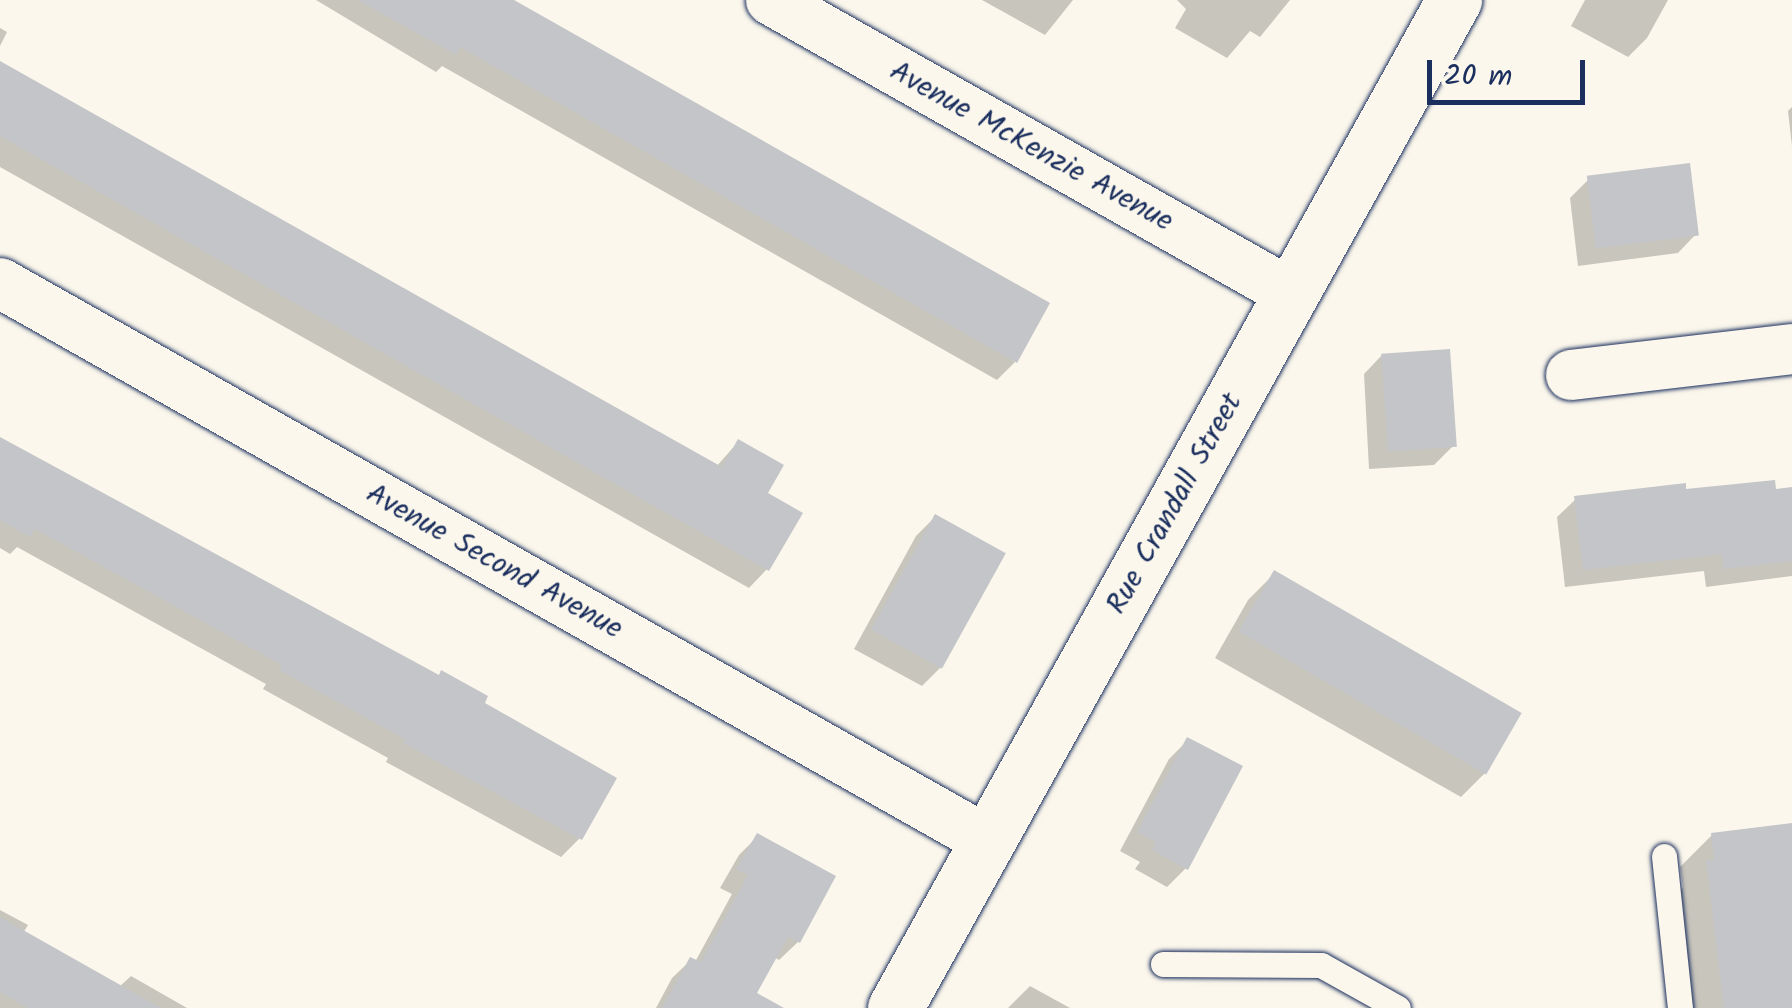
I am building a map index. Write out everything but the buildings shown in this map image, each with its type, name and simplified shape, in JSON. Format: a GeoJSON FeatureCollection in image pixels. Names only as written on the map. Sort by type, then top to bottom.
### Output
{"type":"FeatureCollection","features":[{"type":"Feature","properties":{"kind":"street","name":"Avenue McKenzie Avenue"},"geometry":{"type":"LineString","coordinates":[[770,0],[1292,294]]}},
{"type":"Feature","properties":{"kind":"street","name":"Rue Crandall Street"},"geometry":{"type":"LineString","coordinates":[[895,1008],[1454,0]]}},
{"type":"Feature","properties":{"kind":"street","name":"Avenue Second Avenue"},"geometry":{"type":"LineString","coordinates":[[0,284],[988,842]]}},
{"type":"Feature","properties":{"kind":"street"},"geometry":{"type":"LineString","coordinates":[[1571,375],[1792,349]]}},
{"type":"Feature","properties":{"kind":"lane"},"geometry":{"type":"LineString","coordinates":[[1664,856],[1680,1008]]}},
{"type":"Feature","properties":{"kind":"lane"},"geometry":{"type":"LineString","coordinates":[[1163,964],[1321,964],[1398,1008]]}}]}
